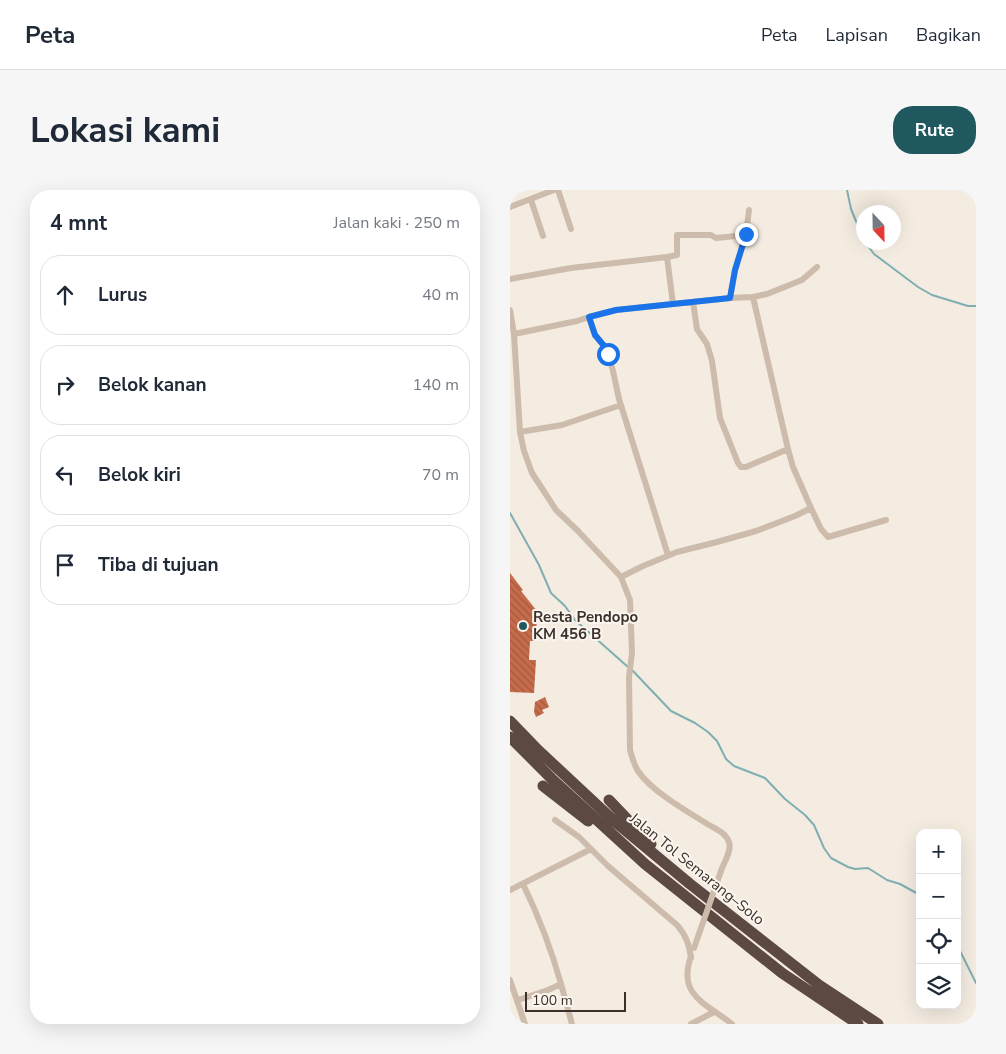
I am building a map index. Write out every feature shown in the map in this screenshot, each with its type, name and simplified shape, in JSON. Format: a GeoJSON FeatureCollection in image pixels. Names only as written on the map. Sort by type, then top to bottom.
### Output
{"type":"FeatureCollection","features":[{"type":"Feature","properties":{"kind":"highway","name":"Jalan Tol Semarang–Solo"},"geometry":{"type":"LineString","coordinates":[[510,721],[538,750],[613,820],[690,884],[819,985],[878,1024]]}},
{"type":"Feature","properties":{"kind":"highway","name":"Jalan Tol Semarang–Solo"},"geometry":{"type":"LineString","coordinates":[[510,737],[552,780],[646,864],[782,973],[858,1024]]}},
{"type":"Feature","properties":{"kind":"highway"},"geometry":{"type":"LineString","coordinates":[[543,786],[646,864]]}},
{"type":"Feature","properties":{"kind":"highway"},"geometry":{"type":"LineString","coordinates":[[609,800],[690,884]]}},
{"type":"Feature","properties":{"kind":"street"},"geometry":{"type":"LineString","coordinates":[[510,207],[554,190]]}},
{"type":"Feature","properties":{"kind":"street"},"geometry":{"type":"LineString","coordinates":[[558,190],[571,229]]}},
{"type":"Feature","properties":{"kind":"street"},"geometry":{"type":"LineString","coordinates":[[531,200],[543,236]]}},
{"type":"Feature","properties":{"kind":"street"},"geometry":{"type":"LineString","coordinates":[[730,298],[735,270],[746,234],[749,210]]}},
{"type":"Feature","properties":{"kind":"street"},"geometry":{"type":"LineString","coordinates":[[510,279],[571,268],[677,255],[677,234],[711,235],[716,238],[746,234]]}},
{"type":"Feature","properties":{"kind":"street"},"geometry":{"type":"LineString","coordinates":[[667,257],[673,304]]}},
{"type":"Feature","properties":{"kind":"street"},"geometry":{"type":"LineString","coordinates":[[514,334],[577,321],[616,310],[753,297],[767,294],[802,280],[817,267]]}},
{"type":"Feature","properties":{"kind":"street"},"geometry":{"type":"LineString","coordinates":[[753,297],[788,449],[821,529],[828,536],[886,520]]}},
{"type":"Feature","properties":{"kind":"street"},"geometry":{"type":"LineString","coordinates":[[693,302],[697,329],[707,344],[712,361],[720,418],[738,463],[741,467],[746,467],[788,449]]}},
{"type":"Feature","properties":{"kind":"street"},"geometry":{"type":"LineString","coordinates":[[510,310],[514,334],[520,432],[532,473],[556,510],[621,578],[630,600],[632,653],[629,677],[630,750],[637,770],[648,784],[726,835],[730,844],[730,849],[694,948],[688,969],[688,984],[695,995],[714,1012],[732,1024]]}},
{"type":"Feature","properties":{"kind":"street"},"geometry":{"type":"LineString","coordinates":[[589,317],[595,335],[608,354],[621,405],[668,555]]}},
{"type":"Feature","properties":{"kind":"street"},"geometry":{"type":"LineString","coordinates":[[520,432],[562,425],[621,405]]}},
{"type":"Feature","properties":{"kind":"street"},"geometry":{"type":"LineString","coordinates":[[621,578],[668,555],[756,531],[811,508]]}},
{"type":"Feature","properties":{"kind":"street"},"geometry":{"type":"LineString","coordinates":[[555,820],[579,837],[608,866],[672,919],[682,930],[689,944],[691,958]]}},
{"type":"Feature","properties":{"kind":"street"},"geometry":{"type":"LineString","coordinates":[[510,890],[591,849]]}},
{"type":"Feature","properties":{"kind":"street"},"geometry":{"type":"LineString","coordinates":[[523,884],[552,952],[572,1024]]}},
{"type":"Feature","properties":{"kind":"street"},"geometry":{"type":"LineString","coordinates":[[510,980],[525,1024]]}},
{"type":"Feature","properties":{"kind":"street"},"geometry":{"type":"LineString","coordinates":[[518,1000],[561,984]]}},
{"type":"Feature","properties":{"kind":"street"},"geometry":{"type":"LineString","coordinates":[[691,1024],[714,1012]]}},
{"type":"Feature","properties":{"kind":"building","name":"Resta Pendopo KM 456 B"},"geometry":{"type":"Polygon","coordinates":[[[510,573],[537,611],[536,641],[530,641],[529,660],[536,660],[534,693],[510,692],[510,573]]]}},
{"type":"Feature","properties":{"kind":"building"},"geometry":{"type":"Polygon","coordinates":[[[545,697],[549,707],[542,710],[544,713],[536,717],[534,712],[535,702],[545,697]]]}},
{"type":"Feature","properties":{"kind":"waterway"},"geometry":{"type":"LineString","coordinates":[[847,190],[856,221]]}},
{"type":"Feature","properties":{"kind":"waterway"},"geometry":{"type":"LineString","coordinates":[[871,250],[918,287],[932,295],[968,306],[976,306]]}},
{"type":"Feature","properties":{"kind":"waterway"},"geometry":{"type":"LineString","coordinates":[[510,513],[539,565],[551,593],[565,606],[575,620],[628,667]]}},
{"type":"Feature","properties":{"kind":"waterway"},"geometry":{"type":"LineString","coordinates":[[632,670],[671,711],[708,732],[717,741],[726,759],[734,766],[765,778],[785,799],[805,815],[814,825],[824,848],[831,858],[855,869],[868,868],[887,880],[900,884],[916,893]]}},
{"type":"Feature","properties":{"kind":"waterway"},"geometry":{"type":"LineString","coordinates":[[961,953],[976,983]]}},
{"type":"Feature","properties":{"kind":"place","name":"Resta Pendopo KM 456 B"},"geometry":{"type":"Point","coordinates":[523,626]}},
{"type":"Feature","properties":{"kind":"route"},"geometry":{"type":"LineString","coordinates":[[608,354],[595,335],[589,317],[616,310],[730,298],[735,270],[746,234]]}}]}
